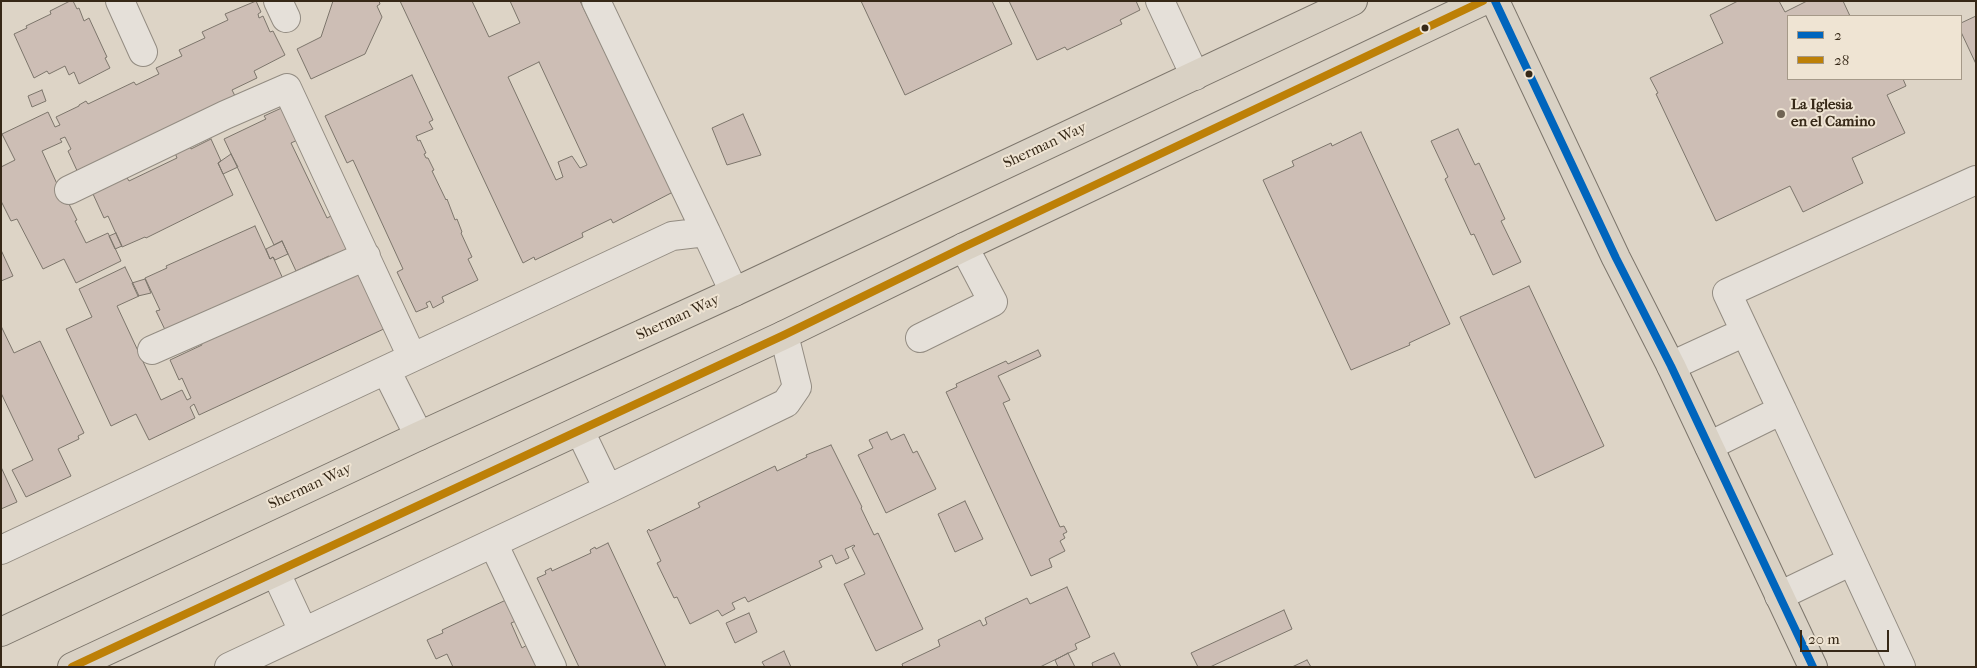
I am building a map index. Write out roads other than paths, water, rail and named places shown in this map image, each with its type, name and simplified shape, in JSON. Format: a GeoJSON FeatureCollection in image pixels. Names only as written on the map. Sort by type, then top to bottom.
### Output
{"type":"FeatureCollection","features":[{"type":"Feature","properties":{"kind":"main road","name":"Sherman Way"},"geometry":{"type":"LineString","coordinates":[[1,632],[419,436],[734,292],[1353,1]]}},
{"type":"Feature","properties":{"kind":"main road"},"geometry":{"type":"LineString","coordinates":[[72,667],[784,335],[964,247],[1483,1]]}},
{"type":"Feature","properties":{"kind":"main road"},"geometry":{"type":"LineString","coordinates":[[1495,1],[1616,258],[1671,366],[1813,667]]}},
{"type":"Feature","properties":{"kind":"lane"},"geometry":{"type":"LineString","coordinates":[[120,1],[143,52]]}},
{"type":"Feature","properties":{"kind":"lane"},"geometry":{"type":"LineString","coordinates":[[596,1],[734,292]]}},
{"type":"Feature","properties":{"kind":"lane"},"geometry":{"type":"LineString","coordinates":[[1160,1],[1195,76]]}},
{"type":"Feature","properties":{"kind":"lane"},"geometry":{"type":"LineString","coordinates":[[69,190],[225,115],[287,88],[412,357]]}},
{"type":"Feature","properties":{"kind":"lane"},"geometry":{"type":"LineString","coordinates":[[1901,667],[1727,293],[1976,180]]}},
{"type":"Feature","properties":{"kind":"lane"},"geometry":{"type":"LineString","coordinates":[[1,550],[672,236],[706,232]]}},
{"type":"Feature","properties":{"kind":"lane"},"geometry":{"type":"LineString","coordinates":[[920,338],[993,302],[964,247]]}},
{"type":"Feature","properties":{"kind":"lane"},"geometry":{"type":"LineString","coordinates":[[152,350],[366,256]]}},
{"type":"Feature","properties":{"kind":"lane"},"geometry":{"type":"LineString","coordinates":[[1671,366],[1745,332]]}},
{"type":"Feature","properties":{"kind":"lane"},"geometry":{"type":"LineString","coordinates":[[229,667],[786,403],[797,387],[784,335]]}},
{"type":"Feature","properties":{"kind":"lane"},"geometry":{"type":"LineString","coordinates":[[386,370],[419,436]]}},
{"type":"Feature","properties":{"kind":"lane"},"geometry":{"type":"LineString","coordinates":[[1709,446],[1782,410]]}},
{"type":"Feature","properties":{"kind":"lane"},"geometry":{"type":"LineString","coordinates":[[580,431],[608,489]]}},
{"type":"Feature","properties":{"kind":"lane"},"geometry":{"type":"LineString","coordinates":[[493,542],[552,667]]}},
{"type":"Feature","properties":{"kind":"lane"},"geometry":{"type":"LineString","coordinates":[[1779,596],[1852,561]]}},
{"type":"Feature","properties":{"kind":"lane"},"geometry":{"type":"LineString","coordinates":[[276,572],[304,631]]}},
{"type":"Feature","properties":{"kind":"place","name":"La Iglesia en el Camino"},"geometry":{"type":"Point","coordinates":[1781,114]}}]}
